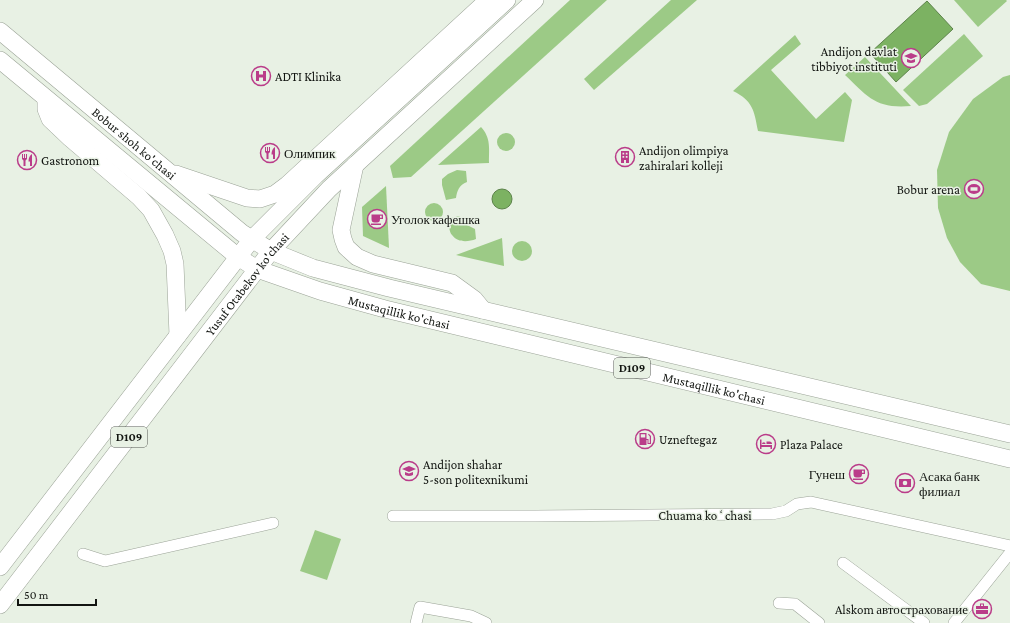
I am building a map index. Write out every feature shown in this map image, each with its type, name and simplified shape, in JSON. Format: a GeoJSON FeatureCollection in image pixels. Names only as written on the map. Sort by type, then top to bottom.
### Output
{"type":"FeatureCollection","features":[{"type":"Feature","properties":{"kind":"main road"},"geometry":{"type":"LineString","coordinates":[[168,171],[247,198],[260,199],[275,194],[287,185],[488,0]]}},
{"type":"Feature","properties":{"kind":"main road","name":"Yusuf Otabekov ko'chasi"},"geometry":{"type":"LineString","coordinates":[[0,567],[252,239],[322,170],[507,0]]}},
{"type":"Feature","properties":{"kind":"main road","name":"Yusuf Otabekov ko'chasi"},"geometry":{"type":"LineString","coordinates":[[0,605],[271,251],[328,189],[535,0]]}},
{"type":"Feature","properties":{"kind":"main road","name":"Bobur shoh ko'chasi"},"geometry":{"type":"LineString","coordinates":[[0,31],[216,212],[252,239],[271,251]]}},
{"type":"Feature","properties":{"kind":"main road","name":"Bobur shoh ko'chasi"},"geometry":{"type":"LineString","coordinates":[[0,60],[238,256],[257,269]]}},
{"type":"Feature","properties":{"kind":"main road"},"geometry":{"type":"LineString","coordinates":[[46,99],[46,109],[50,119],[139,197],[151,210],[166,235],[175,264],[178,335]]}},
{"type":"Feature","properties":{"kind":"main road"},"geometry":{"type":"LineString","coordinates":[[355,164],[341,230],[346,247],[357,257],[373,264],[452,283],[474,299],[483,310]]}},
{"type":"Feature","properties":{"kind":"main road","name":"Mustaqillik ko'chasi"},"geometry":{"type":"LineString","coordinates":[[271,251],[312,268],[389,288],[1010,434]]}},
{"type":"Feature","properties":{"kind":"main road","name":"Mustaqillik ko'chasi"},"geometry":{"type":"LineString","coordinates":[[257,269],[320,291],[386,310],[1010,459]]}},
{"type":"Feature","properties":{"kind":"street","name":"Chuama koʻchasi"},"geometry":{"type":"LineString","coordinates":[[393,516],[772,514],[786,511],[797,504],[812,502],[1010,546]]}},
{"type":"Feature","properties":{"kind":"street"},"geometry":{"type":"LineString","coordinates":[[83,554],[104,561],[273,523]]}},
{"type":"Feature","properties":{"kind":"street"},"geometry":{"type":"LineString","coordinates":[[954,623],[1010,553]]}},
{"type":"Feature","properties":{"kind":"street"},"geometry":{"type":"LineString","coordinates":[[843,563],[924,623]]}},
{"type":"Feature","properties":{"kind":"street"},"geometry":{"type":"LineString","coordinates":[[779,603],[795,604],[819,623]]}},
{"type":"Feature","properties":{"kind":"street"},"geometry":{"type":"LineString","coordinates":[[416,623],[420,607],[471,616],[486,623]]}},
{"type":"Feature","properties":{"kind":"shaded area"},"geometry":{"type":"Polygon","coordinates":[[[570,0],[607,0],[411,177],[393,178],[390,166],[570,0]]]}},
{"type":"Feature","properties":{"kind":"shaded area"},"geometry":{"type":"Polygon","coordinates":[[[671,0],[697,0],[594,90],[584,79],[671,0]]]}},
{"type":"Feature","properties":{"kind":"shaded area"},"geometry":{"type":"Polygon","coordinates":[[[954,0],[1006,0],[1007,1],[978,27],[954,0]]]}},
{"type":"Feature","properties":{"kind":"shaded area"},"geometry":{"type":"Polygon","coordinates":[[[927,1],[953,29],[896,82],[870,53],[927,1]]]}},
{"type":"Feature","properties":{"kind":"shaded area"},"geometry":{"type":"Polygon","coordinates":[[[964,34],[983,56],[927,104],[919,106],[903,90],[964,34]]]}},
{"type":"Feature","properties":{"kind":"shaded area"},"geometry":{"type":"Polygon","coordinates":[[[795,35],[801,44],[771,70],[816,119],[845,92],[852,100],[844,142],[758,131],[752,107],[745,99],[733,91],[795,35]]]}},
{"type":"Feature","properties":{"kind":"shaded area"},"geometry":{"type":"Polygon","coordinates":[[[865,57],[911,106],[889,106],[874,100],[860,90],[845,75],[865,57]]]}},
{"type":"Feature","properties":{"kind":"shaded area","name":"Bobur arena"},"geometry":{"type":"Polygon","coordinates":[[[1010,75],[1010,291],[981,284],[960,262],[947,238],[938,208],[937,170],[949,132],[973,99],[1003,77],[1010,75]]]}},
{"type":"Feature","properties":{"kind":"shaded area"},"geometry":{"type":"Polygon","coordinates":[[[481,127],[488,139],[489,163],[438,165],[481,127]]]}},
{"type":"Feature","properties":{"kind":"shaded area"},"geometry":{"type":"Polygon","coordinates":[[[502,133],[510,133],[515,138],[513,149],[510,151],[502,151],[497,146],[497,138],[502,133]]]}},
{"type":"Feature","properties":{"kind":"shaded area"},"geometry":{"type":"Polygon","coordinates":[[[457,170],[466,171],[467,182],[459,188],[456,198],[446,200],[442,179],[448,174],[457,170]]]}},
{"type":"Feature","properties":{"kind":"shaded area"},"geometry":{"type":"Polygon","coordinates":[[[386,186],[389,248],[363,236],[362,207],[386,186]]]}},
{"type":"Feature","properties":{"kind":"shaded area"},"geometry":{"type":"Polygon","coordinates":[[[502,189],[509,192],[512,199],[509,206],[502,209],[495,206],[492,199],[495,192],[502,189]]]}},
{"type":"Feature","properties":{"kind":"shaded area"},"geometry":{"type":"Polygon","coordinates":[[[430,203],[438,203],[443,208],[441,219],[438,221],[430,221],[425,216],[425,208],[430,203]]]}},
{"type":"Feature","properties":{"kind":"shaded area"},"geometry":{"type":"Polygon","coordinates":[[[459,216],[467,225],[475,229],[476,239],[470,241],[460,241],[454,238],[451,234],[448,219],[459,216]]]}},
{"type":"Feature","properties":{"kind":"shaded area"},"geometry":{"type":"Polygon","coordinates":[[[502,238],[504,266],[456,255],[502,238]]]}},
{"type":"Feature","properties":{"kind":"shaded area"},"geometry":{"type":"Polygon","coordinates":[[[522,241],[529,244],[532,251],[529,258],[522,261],[515,258],[512,251],[515,244],[522,241]]]}},
{"type":"Feature","properties":{"kind":"shaded area"},"geometry":{"type":"Polygon","coordinates":[[[315,530],[341,539],[327,580],[300,571],[315,530]]]}},
{"type":"Feature","properties":{"kind":"place","name":"Andijon davlat tibbiyot instituti"},"geometry":{"type":"Point","coordinates":[911,58]}},
{"type":"Feature","properties":{"kind":"place","name":"ADTI Klinika"},"geometry":{"type":"Point","coordinates":[261,76]}},
{"type":"Feature","properties":{"kind":"place","name":"Олимпик"},"geometry":{"type":"Point","coordinates":[270,153]}},
{"type":"Feature","properties":{"kind":"place","name":"Andijon olimpiya zahiralari kolleji"},"geometry":{"type":"Point","coordinates":[625,157]}},
{"type":"Feature","properties":{"kind":"place","name":"Gastronom"},"geometry":{"type":"Point","coordinates":[27,160]}},
{"type":"Feature","properties":{"kind":"place","name":"Bobur arena"},"geometry":{"type":"Point","coordinates":[974,189]}},
{"type":"Feature","properties":{"kind":"place","name":"Уголок кафешка"},"geometry":{"type":"Point","coordinates":[377,219]}},
{"type":"Feature","properties":{"kind":"place","name":"Uzneftegaz"},"geometry":{"type":"Point","coordinates":[645,439]}},
{"type":"Feature","properties":{"kind":"place","name":"Plaza Palace"},"geometry":{"type":"Point","coordinates":[766,444]}},
{"type":"Feature","properties":{"kind":"place","name":"Andijon shahar 5-son politexnikumi"},"geometry":{"type":"Point","coordinates":[409,471]}},
{"type":"Feature","properties":{"kind":"place","name":"Гунеш"},"geometry":{"type":"Point","coordinates":[859,474]}},
{"type":"Feature","properties":{"kind":"place","name":"Асака банк филиал"},"geometry":{"type":"Point","coordinates":[905,483]}},
{"type":"Feature","properties":{"kind":"place","name":"Alskom автострахование"},"geometry":{"type":"Point","coordinates":[982,609]}}]}
